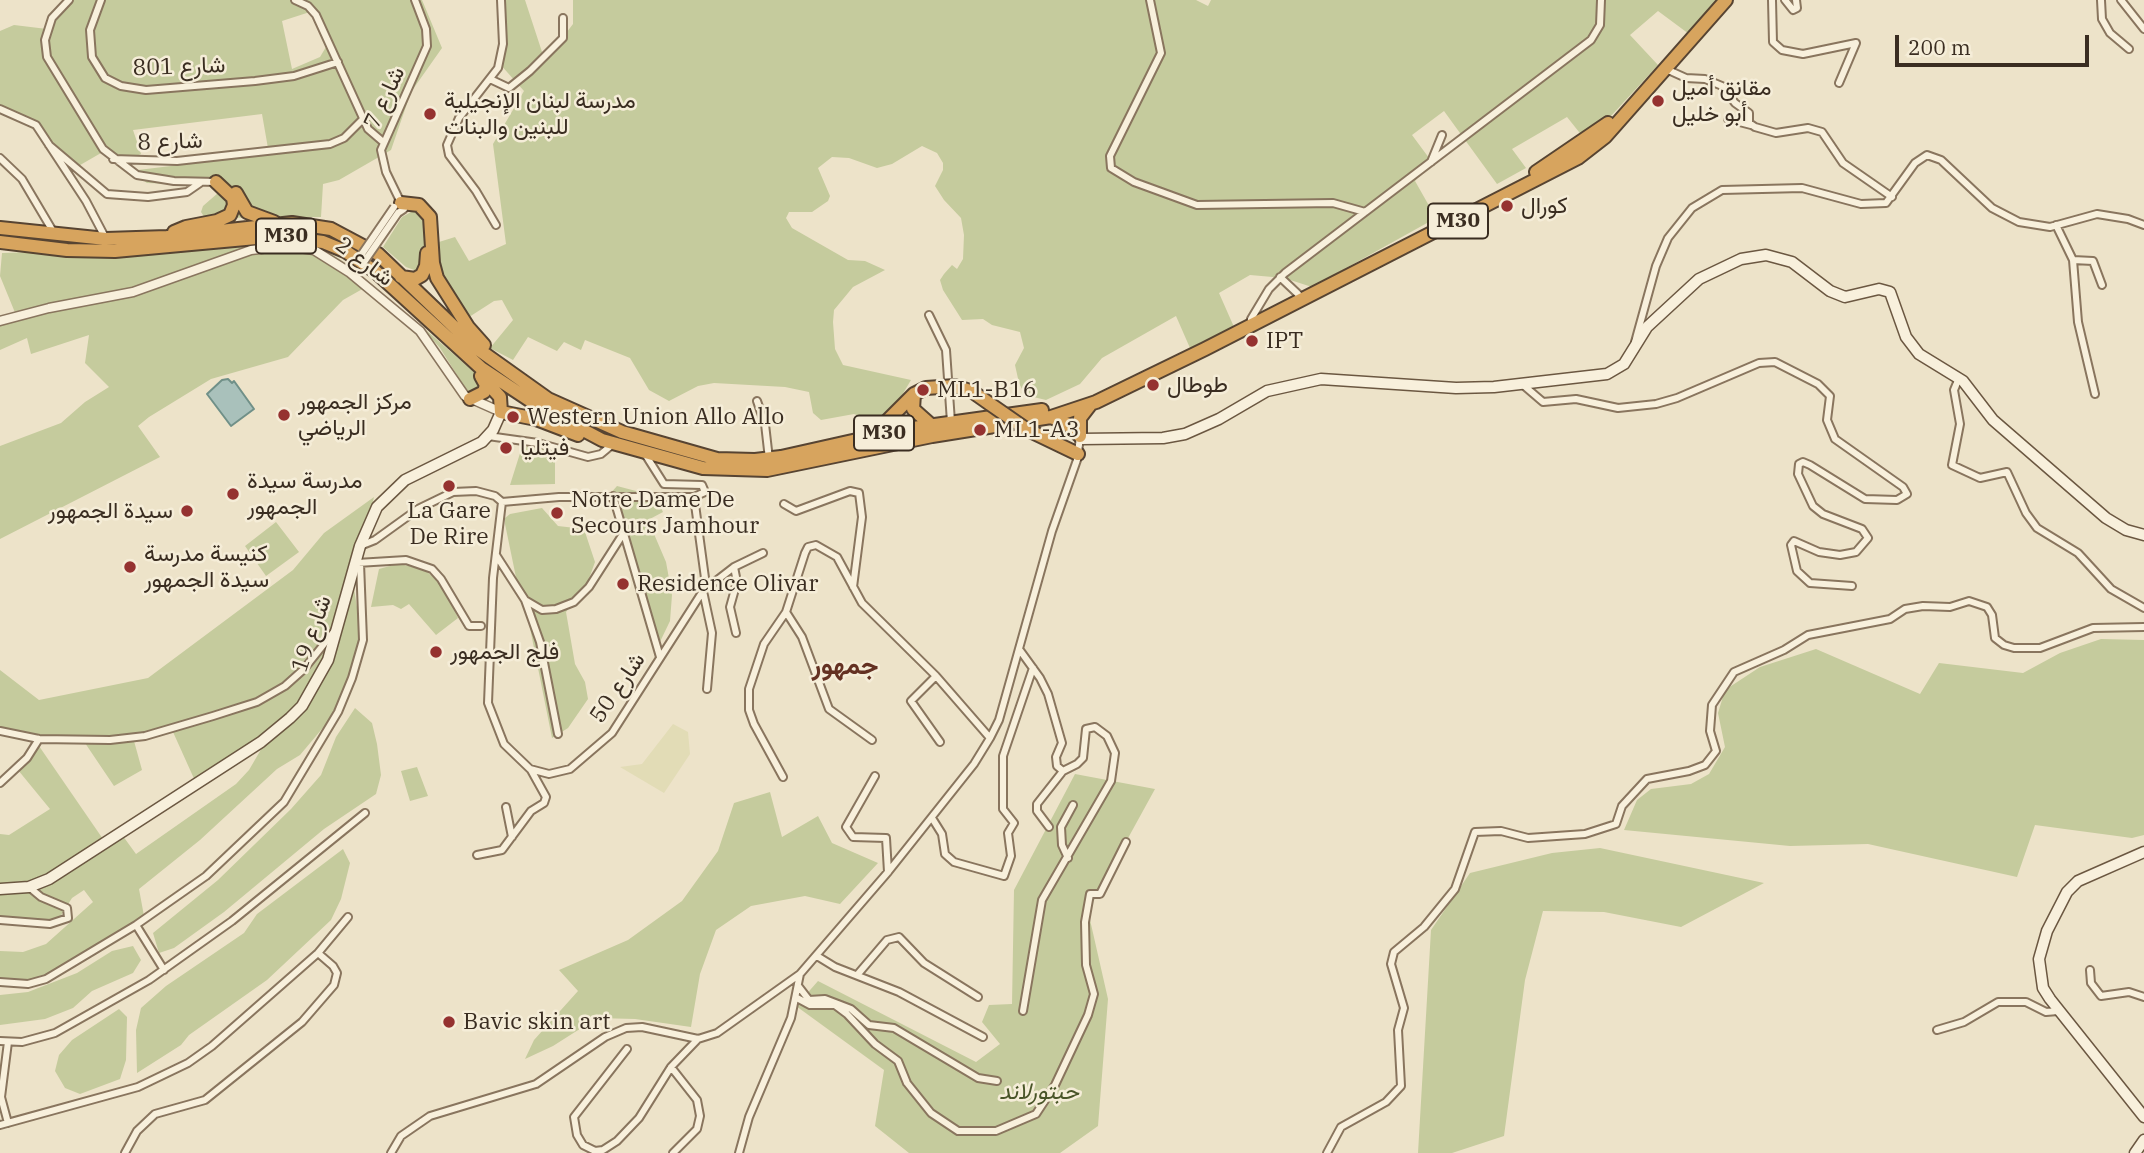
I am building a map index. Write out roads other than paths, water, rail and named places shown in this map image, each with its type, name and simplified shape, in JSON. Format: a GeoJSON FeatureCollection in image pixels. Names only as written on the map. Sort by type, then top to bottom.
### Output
{"type":"FeatureCollection","features":[{"type":"Feature","properties":{"kind":"highway","name":"M30"},"geometry":{"type":"LineString","coordinates":[[0,228],[55,236],[106,239],[167,237],[278,224],[307,224],[342,233],[378,254],[408,278],[475,347],[530,387],[608,427],[686,452],[729,460],[769,459],[931,425],[1030,413],[1088,398],[1482,202],[1581,144],[1625,106],[1718,0]]}},
{"type":"Feature","properties":{"kind":"highway","name":"M30"},"geometry":{"type":"LineString","coordinates":[[0,242],[66,250],[115,251],[278,236],[313,239],[345,251],[376,272],[450,342],[520,395],[608,442],[713,470],[767,470],[932,436],[1051,416],[1096,402],[1549,174],[1605,137],[1726,0]]}},
{"type":"Feature","properties":{"kind":"highway"},"geometry":{"type":"LineString","coordinates":[[216,182],[233,189],[247,212],[278,224]]}},
{"type":"Feature","properties":{"kind":"highway"},"geometry":{"type":"LineString","coordinates":[[167,237],[179,229],[217,221],[230,215],[234,205],[233,198],[216,182]]}},
{"type":"Feature","properties":{"kind":"highway"},"geometry":{"type":"LineString","coordinates":[[399,208],[419,205],[430,216],[433,263],[443,291],[476,338],[520,374],[530,387]]}},
{"type":"Feature","properties":{"kind":"highway"},"geometry":{"type":"LineString","coordinates":[[399,208],[418,211],[427,224],[426,266],[408,278]]}},
{"type":"Feature","properties":{"kind":"highway"},"geometry":{"type":"LineString","coordinates":[[408,278],[443,291]]}},
{"type":"Feature","properties":{"kind":"highway"},"geometry":{"type":"LineString","coordinates":[[450,342],[500,397],[501,412],[536,419],[608,442]]}},
{"type":"Feature","properties":{"kind":"highway"},"geometry":{"type":"LineString","coordinates":[[470,399],[484,392],[486,385],[481,376]]}},
{"type":"Feature","properties":{"kind":"highway"},"geometry":{"type":"LineString","coordinates":[[855,441],[893,416],[920,391],[955,386],[973,392],[1026,429],[1078,454]]}},
{"type":"Feature","properties":{"kind":"highway"},"geometry":{"type":"LineString","coordinates":[[920,391],[914,409],[931,425]]}},
{"type":"Feature","properties":{"kind":"highway"},"geometry":{"type":"LineString","coordinates":[[1080,437],[1082,414],[1096,402]]}},
{"type":"Feature","properties":{"kind":"highway"},"geometry":{"type":"LineString","coordinates":[[1051,416],[1068,424],[1080,437]]}},
{"type":"Feature","properties":{"kind":"main road"},"geometry":{"type":"LineString","coordinates":[[1080,437],[1153,438],[1185,434],[1219,419],[1267,391],[1321,379],[1456,388],[1522,384],[1613,372],[1624,363],[1660,312],[1699,279],[1741,259],[1766,255],[1792,262],[1830,291],[1845,297],[1879,289],[1890,292],[1906,337],[1913,348],[1959,378],[1993,420],[2106,518],[2126,530],[2144,535]]}},
{"type":"Feature","properties":{"kind":"main road","name":"شارع 19"},"geometry":{"type":"LineString","coordinates":[[0,889],[29,887],[49,878],[261,742],[290,718],[314,688],[328,660],[358,563],[360,546],[377,508],[405,480],[470,449],[488,436],[501,412]]}},
{"type":"Feature","properties":{"kind":"main road"},"geometry":{"type":"LineString","coordinates":[[2144,852],[2078,881],[2067,892],[2055,913],[2039,959],[2043,988],[2058,1011],[2144,1117]]}},
{"type":"Feature","properties":{"kind":"main road"},"geometry":{"type":"LineString","coordinates":[[2135,1153],[2144,1140]]}},
{"type":"Feature","properties":{"kind":"street","name":"شارع 8"},"geometry":{"type":"LineString","coordinates":[[69,0],[52,18],[45,40],[47,57],[89,131],[112,159],[177,161],[330,144],[342,141],[363,119]]}},
{"type":"Feature","properties":{"kind":"street","name":"شارع 801"},"geometry":{"type":"LineString","coordinates":[[100,0],[90,30],[92,57],[105,78],[121,86],[146,90],[230,84],[295,76],[338,62]]}},
{"type":"Feature","properties":{"kind":"street"},"geometry":{"type":"LineString","coordinates":[[295,0],[308,6],[316,15],[363,119],[371,134],[382,141]]}},
{"type":"Feature","properties":{"kind":"street","name":"شارع 7"},"geometry":{"type":"LineString","coordinates":[[399,208],[383,164],[382,141],[427,46],[426,29],[415,0]]}},
{"type":"Feature","properties":{"kind":"street"},"geometry":{"type":"LineString","coordinates":[[496,225],[476,191],[449,155],[447,145],[460,118],[498,68],[502,53],[501,0]]}},
{"type":"Feature","properties":{"kind":"street"},"geometry":{"type":"LineString","coordinates":[[1150,0],[1161,53],[1110,156],[1111,167],[1134,182],[1197,205],[1333,203],[1365,212]]}},
{"type":"Feature","properties":{"kind":"street"},"geometry":{"type":"LineString","coordinates":[[1251,319],[1280,277],[1591,40],[1600,25],[1601,0]]}},
{"type":"Feature","properties":{"kind":"street"},"geometry":{"type":"LineString","coordinates":[[1772,0],[1773,42],[1782,50],[1803,54],[1856,43],[1839,83]]}},
{"type":"Feature","properties":{"kind":"street"},"geometry":{"type":"LineString","coordinates":[[1784,0],[1793,10],[1797,8],[1796,0]]}},
{"type":"Feature","properties":{"kind":"street"},"geometry":{"type":"LineString","coordinates":[[2101,0],[2102,19],[2110,33],[2129,49]]}},
{"type":"Feature","properties":{"kind":"street"},"geometry":{"type":"LineString","coordinates":[[2121,0],[2144,29]]}},
{"type":"Feature","properties":{"kind":"street"},"geometry":{"type":"LineString","coordinates":[[490,79],[509,88],[530,71],[563,38],[563,18]]}},
{"type":"Feature","properties":{"kind":"street"},"geometry":{"type":"LineString","coordinates":[[1665,68],[1692,80],[1710,80],[1726,88],[1735,103],[1749,113],[1751,125]]}},
{"type":"Feature","properties":{"kind":"street"},"geometry":{"type":"LineString","coordinates":[[0,109],[33,123],[106,239]]}},
{"type":"Feature","properties":{"kind":"street"},"geometry":{"type":"LineString","coordinates":[[1728,119],[1776,132],[1817,129],[1826,136],[1843,163],[1892,197]]}},
{"type":"Feature","properties":{"kind":"street"},"geometry":{"type":"LineString","coordinates":[[1431,163],[1442,135]]}},
{"type":"Feature","properties":{"kind":"street"},"geometry":{"type":"LineString","coordinates":[[49,145],[107,194],[148,197],[187,192],[201,181]]}},
{"type":"Feature","properties":{"kind":"street"},"geometry":{"type":"LineString","coordinates":[[1633,350],[1656,265],[1668,238],[1692,208],[1722,190],[1802,188],[1869,205],[1886,203],[1918,160],[1924,156],[1933,156],[2004,215],[2035,227],[2056,225],[2085,215],[2097,214],[2128,219],[2144,226]]}},
{"type":"Feature","properties":{"kind":"street"},"geometry":{"type":"LineString","coordinates":[[0,158],[22,179],[55,236]]}},
{"type":"Feature","properties":{"kind":"street"},"geometry":{"type":"LineString","coordinates":[[112,159],[137,175],[216,182]]}},
{"type":"Feature","properties":{"kind":"street"},"geometry":{"type":"LineString","coordinates":[[352,274],[399,208]]}},
{"type":"Feature","properties":{"kind":"street"},"geometry":{"type":"LineString","coordinates":[[2056,225],[2073,260],[2078,322],[2095,394]]}},
{"type":"Feature","properties":{"kind":"street","name":"شارع 2"},"geometry":{"type":"LineString","coordinates":[[0,321],[48,308],[133,292],[265,247],[286,246],[314,250],[352,274],[420,331],[470,399]]}},
{"type":"Feature","properties":{"kind":"street"},"geometry":{"type":"LineString","coordinates":[[2073,260],[2093,261],[2102,285]]}},
{"type":"Feature","properties":{"kind":"street"},"geometry":{"type":"LineString","coordinates":[[1280,277],[1298,294]]}},
{"type":"Feature","properties":{"kind":"street"},"geometry":{"type":"LineString","coordinates":[[929,315],[946,350],[951,422]]}},
{"type":"Feature","properties":{"kind":"street"},"geometry":{"type":"LineString","coordinates":[[1522,384],[1543,402],[1576,400],[1618,408],[1657,404],[1677,398],[1759,363],[1775,362],[1818,384],[1830,396],[1827,420],[1835,439],[1903,487],[1906,494],[1897,500],[1866,499],[1810,465],[1803,462],[1799,464],[1798,474],[1813,506],[1822,514],[1862,528],[1868,538],[1856,552],[1840,555],[1819,552],[1794,541],[1791,545],[1797,571],[1810,583],[1852,586]]}},
{"type":"Feature","properties":{"kind":"street"},"geometry":{"type":"LineString","coordinates":[[1959,378],[1954,390],[1960,424],[1952,465],[1977,478],[2007,472],[2026,513],[2037,528],[2078,553],[2110,589],[2144,608]]}},
{"type":"Feature","properties":{"kind":"street"},"geometry":{"type":"LineString","coordinates":[[470,399],[501,412]]}},
{"type":"Feature","properties":{"kind":"street"},"geometry":{"type":"LineString","coordinates":[[757,401],[765,424],[769,459]]}},
{"type":"Feature","properties":{"kind":"street"},"geometry":{"type":"LineString","coordinates":[[488,436],[538,443],[588,457],[605,452],[608,442]]}},
{"type":"Feature","properties":{"kind":"street"},"geometry":{"type":"LineString","coordinates":[[627,1049],[574,1117],[573,1128],[589,1149],[599,1152],[617,1141],[639,1118],[671,1067],[698,1039],[717,1033],[800,974],[888,872],[974,764],[999,720],[1052,531],[1078,454],[1080,437]]}},
{"type":"Feature","properties":{"kind":"street"},"geometry":{"type":"LineString","coordinates":[[360,546],[375,540],[418,509],[453,492],[476,491],[495,496],[502,502],[613,496],[694,497],[705,492],[704,485],[667,485],[660,480],[657,470],[645,454]]}},
{"type":"Feature","properties":{"kind":"street"},"geometry":{"type":"LineString","coordinates":[[657,470],[672,461]]}},
{"type":"Feature","properties":{"kind":"street"},"geometry":{"type":"LineString","coordinates":[[784,504],[796,511],[850,491],[859,493],[862,517],[852,589]]}},
{"type":"Feature","properties":{"kind":"street"},"geometry":{"type":"LineString","coordinates":[[613,496],[660,657]]}},
{"type":"Feature","properties":{"kind":"street"},"geometry":{"type":"LineString","coordinates":[[694,497],[705,578],[703,591],[712,634],[707,689]]}},
{"type":"Feature","properties":{"kind":"street"},"geometry":{"type":"LineString","coordinates":[[477,855],[502,850],[546,797],[540,781],[504,744],[488,703],[495,553],[502,502]]}},
{"type":"Feature","properties":{"kind":"street"},"geometry":{"type":"LineString","coordinates":[[524,600],[542,610],[556,609],[573,602],[589,587],[624,534]]}},
{"type":"Feature","properties":{"kind":"street"},"geometry":{"type":"LineString","coordinates":[[783,777],[754,724],[748,699],[754,669],[764,644],[786,612],[808,547],[820,546],[836,557],[852,589],[871,612],[936,676],[990,738]]}},
{"type":"Feature","properties":{"kind":"street"},"geometry":{"type":"LineString","coordinates":[[495,553],[524,600],[540,642],[558,734]]}},
{"type":"Feature","properties":{"kind":"street","name":"شارع 50"},"geometry":{"type":"LineString","coordinates":[[530,769],[559,774],[584,758],[612,733],[628,712],[703,591],[734,567],[763,553]]}},
{"type":"Feature","properties":{"kind":"street"},"geometry":{"type":"LineString","coordinates":[[0,982],[28,984],[46,979],[136,925],[215,868],[274,813],[291,792],[338,712],[359,653],[363,618],[358,563],[406,560],[432,569],[470,626],[481,626]]}},
{"type":"Feature","properties":{"kind":"street"},"geometry":{"type":"LineString","coordinates":[[734,567],[737,582],[730,607],[736,633]]}},
{"type":"Feature","properties":{"kind":"street"},"geometry":{"type":"LineString","coordinates":[[1327,1153],[1341,1127],[1386,1102],[1401,1086],[1398,1030],[1404,1008],[1391,964],[1394,952],[1424,927],[1455,889],[1475,832],[1501,831],[1528,838],[1585,834],[1616,824],[1622,806],[1647,779],[1705,765],[1716,751],[1710,731],[1712,705],[1734,672],[1784,650],[1808,635],[1890,619],[1914,607],[1950,607],[1969,601],[1986,607],[1992,615],[1995,638],[2014,648],[2040,648],[2093,628],[2144,627]]}},
{"type":"Feature","properties":{"kind":"street"},"geometry":{"type":"LineString","coordinates":[[786,612],[802,637],[829,709],[873,740]]}},
{"type":"Feature","properties":{"kind":"street"},"geometry":{"type":"LineString","coordinates":[[0,731],[39,739],[132,738],[257,702],[296,678],[339,625]]}},
{"type":"Feature","properties":{"kind":"street"},"geometry":{"type":"LineString","coordinates":[[1019,649],[1048,694],[1062,743],[1056,757],[1057,766],[1063,771]]}},
{"type":"Feature","properties":{"kind":"street"},"geometry":{"type":"LineString","coordinates":[[932,818],[942,834],[945,855],[954,862],[1004,876],[1011,856],[1008,834],[1014,823],[1003,809],[1003,757],[1033,668]]}},
{"type":"Feature","properties":{"kind":"street"},"geometry":{"type":"LineString","coordinates":[[936,676],[911,701],[940,742]]}},
{"type":"Feature","properties":{"kind":"street"},"geometry":{"type":"LineString","coordinates":[[1023,1011],[1042,900],[1111,781],[1115,753],[1107,736],[1095,727],[1086,729],[1083,758],[1063,771],[1037,804],[1037,811],[1049,827]]}},
{"type":"Feature","properties":{"kind":"street"},"geometry":{"type":"LineString","coordinates":[[0,783],[27,758],[39,739]]}},
{"type":"Feature","properties":{"kind":"street"},"geometry":{"type":"LineString","coordinates":[[875,776],[846,827],[853,837],[886,838],[888,872]]}},
{"type":"Feature","properties":{"kind":"street"},"geometry":{"type":"LineString","coordinates":[[1068,858],[1062,845],[1061,827],[1073,805]]}},
{"type":"Feature","properties":{"kind":"street"},"geometry":{"type":"LineString","coordinates":[[506,807],[512,836]]}},
{"type":"Feature","properties":{"kind":"street"},"geometry":{"type":"LineString","coordinates":[[8,1123],[1,1097],[4,1041],[22,1042],[55,1033],[164,970],[232,921],[365,813]]}},
{"type":"Feature","properties":{"kind":"street"},"geometry":{"type":"LineString","coordinates":[[797,999],[810,1005],[835,1005],[847,1014],[875,1044],[898,1061],[908,1083],[931,1113],[958,1131],[996,1131],[1036,1114],[1055,1085],[1088,1015],[1094,994],[1086,965],[1085,922],[1090,894],[1100,894],[1126,842]]}},
{"type":"Feature","properties":{"kind":"street"},"geometry":{"type":"LineString","coordinates":[[0,920],[50,924],[68,918],[67,908],[41,897],[29,887]]}},
{"type":"Feature","properties":{"kind":"street"},"geometry":{"type":"LineString","coordinates":[[0,1125],[138,1087],[188,1063],[212,1046],[318,953],[348,917]]}},
{"type":"Feature","properties":{"kind":"street"},"geometry":{"type":"LineString","coordinates":[[136,925],[164,970]]}},
{"type":"Feature","properties":{"kind":"street"},"geometry":{"type":"LineString","coordinates":[[858,974],[887,940],[899,937],[924,962],[978,997]]}},
{"type":"Feature","properties":{"kind":"street"},"geometry":{"type":"LineString","coordinates":[[125,1153],[137,1131],[155,1114],[205,1100],[302,1022],[334,985],[337,973],[333,965],[318,953]]}},
{"type":"Feature","properties":{"kind":"street"},"geometry":{"type":"LineString","coordinates":[[817,956],[835,967],[899,992],[983,1037]]}},
{"type":"Feature","properties":{"kind":"street"},"geometry":{"type":"LineString","coordinates":[[2090,970],[2091,983],[2101,996],[2129,992],[2144,997]]}},
{"type":"Feature","properties":{"kind":"street"},"geometry":{"type":"LineString","coordinates":[[739,1153],[749,1117],[797,999],[800,974]]}},
{"type":"Feature","properties":{"kind":"street"},"geometry":{"type":"LineString","coordinates":[[799,987],[809,1000],[825,999],[851,1009],[869,1025],[894,1028],[978,1077],[997,1081]]}},
{"type":"Feature","properties":{"kind":"street"},"geometry":{"type":"LineString","coordinates":[[1937,1030],[1964,1022],[1998,1002],[2026,1002],[2046,1012],[2058,1011]]}},
{"type":"Feature","properties":{"kind":"street"},"geometry":{"type":"LineString","coordinates":[[391,1153],[401,1136],[430,1116],[536,1084],[605,1037],[626,1028],[651,1029],[698,1039]]}},
{"type":"Feature","properties":{"kind":"street"},"geometry":{"type":"LineString","coordinates":[[671,1067],[697,1100],[700,1116],[697,1129],[673,1153]]}},
{"type":"Feature","properties":{"kind":"water"},"geometry":{"type":"Polygon","coordinates":[[[228,379],[232,383],[234,381],[254,409],[231,426],[207,394],[222,380],[228,379]]]}},
{"type":"Feature","properties":{"kind":"place","name":"مقانق أميل أبو خليل"},"geometry":{"type":"Point","coordinates":[1658,101]}},
{"type":"Feature","properties":{"kind":"place","name":"مدرسة لبنان الإنجيلية للبنين والبنات"},"geometry":{"type":"Point","coordinates":[430,114]}},
{"type":"Feature","properties":{"kind":"place","name":"كورال"},"geometry":{"type":"Point","coordinates":[1507,206]}},
{"type":"Feature","properties":{"kind":"place","name":"IPT"},"geometry":{"type":"Point","coordinates":[1252,341]}},
{"type":"Feature","properties":{"kind":"place","name":"طوطال"},"geometry":{"type":"Point","coordinates":[1153,385]}},
{"type":"Feature","properties":{"kind":"place","name":"ML1-B16"},"geometry":{"type":"Point","coordinates":[923,390]}},
{"type":"Feature","properties":{"kind":"place","name":"مركز الجمهور الرياضي"},"geometry":{"type":"Point","coordinates":[284,415]}},
{"type":"Feature","properties":{"kind":"place","name":"Western Union Allo Allo"},"geometry":{"type":"Point","coordinates":[513,417]}},
{"type":"Feature","properties":{"kind":"place","name":"ML1-A3"},"geometry":{"type":"Point","coordinates":[980,430]}},
{"type":"Feature","properties":{"kind":"place","name":"فيتليا"},"geometry":{"type":"Point","coordinates":[506,448]}},
{"type":"Feature","properties":{"kind":"place","name":"La Gare De Rire"},"geometry":{"type":"Point","coordinates":[449,486]}},
{"type":"Feature","properties":{"kind":"place","name":"مدرسة سيدة الجمهور"},"geometry":{"type":"Point","coordinates":[233,494]}},
{"type":"Feature","properties":{"kind":"place","name":"سيدة الجمهور"},"geometry":{"type":"Point","coordinates":[187,511]}},
{"type":"Feature","properties":{"kind":"place","name":"Notre Dame De Secours Jamhour"},"geometry":{"type":"Point","coordinates":[557,513]}},
{"type":"Feature","properties":{"kind":"place","name":"كنيسة مدرسة سيدة الجمهور"},"geometry":{"type":"Point","coordinates":[130,567]}},
{"type":"Feature","properties":{"kind":"place","name":"Residence Olivar"},"geometry":{"type":"Point","coordinates":[623,584]}},
{"type":"Feature","properties":{"kind":"place","name":"فلج الجمهور"},"geometry":{"type":"Point","coordinates":[436,652]}},
{"type":"Feature","properties":{"kind":"place","name":"Bavic skin art"},"geometry":{"type":"Point","coordinates":[449,1022]}},
{"type":"Feature","properties":{"kind":"district","name":"جمهور"},"geometry":{"type":"Point","coordinates":[845,666]}},
{"type":"Feature","properties":{"kind":"park label","name":"حبتورلاند"},"geometry":{"type":"Point","coordinates":[1039,1092]}}]}
